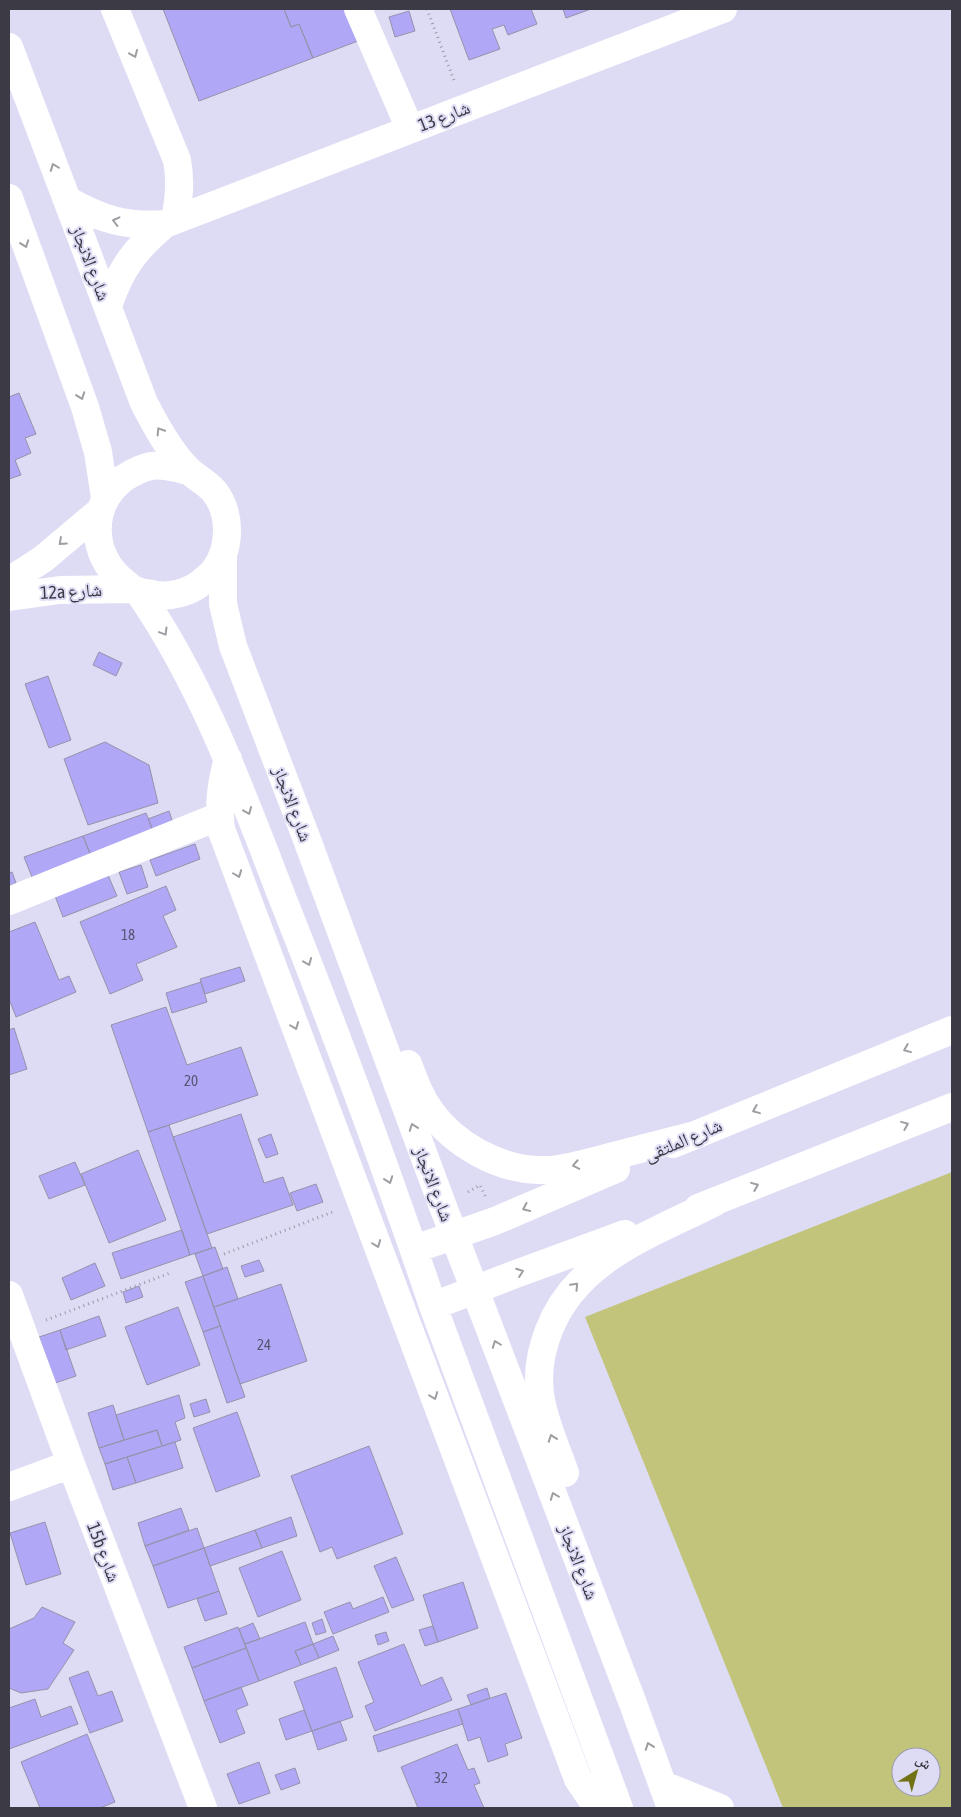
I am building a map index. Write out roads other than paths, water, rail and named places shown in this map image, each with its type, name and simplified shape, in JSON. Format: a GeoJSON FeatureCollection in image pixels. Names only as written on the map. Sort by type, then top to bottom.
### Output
{"type":"FeatureCollection","features":[{"type":"Feature","properties":{"kind":"street"},"geometry":{"type":"LineString","coordinates":[[115,9],[178,160],[180,194],[170,222]]}},
{"type":"Feature","properties":{"kind":"street"},"geometry":{"type":"LineString","coordinates":[[358,9],[410,129]]}},
{"type":"Feature","properties":{"kind":"street","name":"شارع 13"},"geometry":{"type":"LineString","coordinates":[[108,306],[116,282],[129,260],[145,240],[170,222],[723,9]]}},
{"type":"Feature","properties":{"kind":"street","name":"شارع الانجاز"},"geometry":{"type":"LineString","coordinates":[[9,47],[144,403],[156,427],[188,471]]}},
{"type":"Feature","properties":{"kind":"street"},"geometry":{"type":"LineString","coordinates":[[9,198],[85,407],[98,452],[102,505],[97,534],[102,556],[115,575],[135,590],[166,634],[191,679],[228,759],[332,1021],[415,1249],[433,1306],[619,1808]]}},
{"type":"Feature","properties":{"kind":"street","name":"شارع 13"},"geometry":{"type":"LineString","coordinates":[[67,200],[84,210],[124,224],[144,225],[170,222]]}},
{"type":"Feature","properties":{"kind":"street"},"geometry":{"type":"LineString","coordinates":[[102,505],[117,483],[132,472],[151,466],[170,466],[188,471],[202,480],[214,491],[222,506],[227,522],[227,538],[224,554],[213,572],[198,586],[178,594],[158,596],[135,590]]}},
{"type":"Feature","properties":{"kind":"street","name":"12a شارع"},"geometry":{"type":"LineString","coordinates":[[9,581],[43,558],[102,505]]}},
{"type":"Feature","properties":{"kind":"street","name":"شارع الانجاز"},"geometry":{"type":"LineString","coordinates":[[224,554],[223,604],[233,646],[474,1290],[667,1796]]}},
{"type":"Feature","properties":{"kind":"street","name":"12a شارع"},"geometry":{"type":"LineString","coordinates":[[9,597],[60,590],[135,590]]}},
{"type":"Feature","properties":{"kind":"street"},"geometry":{"type":"LineString","coordinates":[[228,759],[221,782],[219,799],[221,830],[578,1779],[591,1798],[604,1808]]}},
{"type":"Feature","properties":{"kind":"street"},"geometry":{"type":"LineString","coordinates":[[9,901],[220,816]]}},
{"type":"Feature","properties":{"kind":"street"},"geometry":{"type":"LineString","coordinates":[[306,837],[332,871],[352,908],[415,1085],[431,1112],[452,1135],[478,1153],[508,1165],[538,1170],[575,1166],[691,1136]]}},
{"type":"Feature","properties":{"kind":"street","name":"شارع الملتقى"},"geometry":{"type":"LineString","coordinates":[[415,1249],[495,1221],[691,1136],[952,1030]]}},
{"type":"Feature","properties":{"kind":"street"},"geometry":{"type":"LineString","coordinates":[[433,1306],[715,1202],[952,1106]]}},
{"type":"Feature","properties":{"kind":"street"},"geometry":{"type":"LineString","coordinates":[[632,1701],[626,1650],[617,1610],[541,1403],[539,1374],[543,1345],[554,1318],[569,1293],[589,1272],[612,1254],[715,1202]]}},
{"type":"Feature","properties":{"kind":"street","name":"15b شارع"},"geometry":{"type":"LineString","coordinates":[[9,1295],[71,1464],[203,1808]]}},
{"type":"Feature","properties":{"kind":"street"},"geometry":{"type":"LineString","coordinates":[[9,1487],[71,1464]]}},
{"type":"Feature","properties":{"kind":"street"},"geometry":{"type":"LineString","coordinates":[[667,1796],[720,1808]]}}]}
